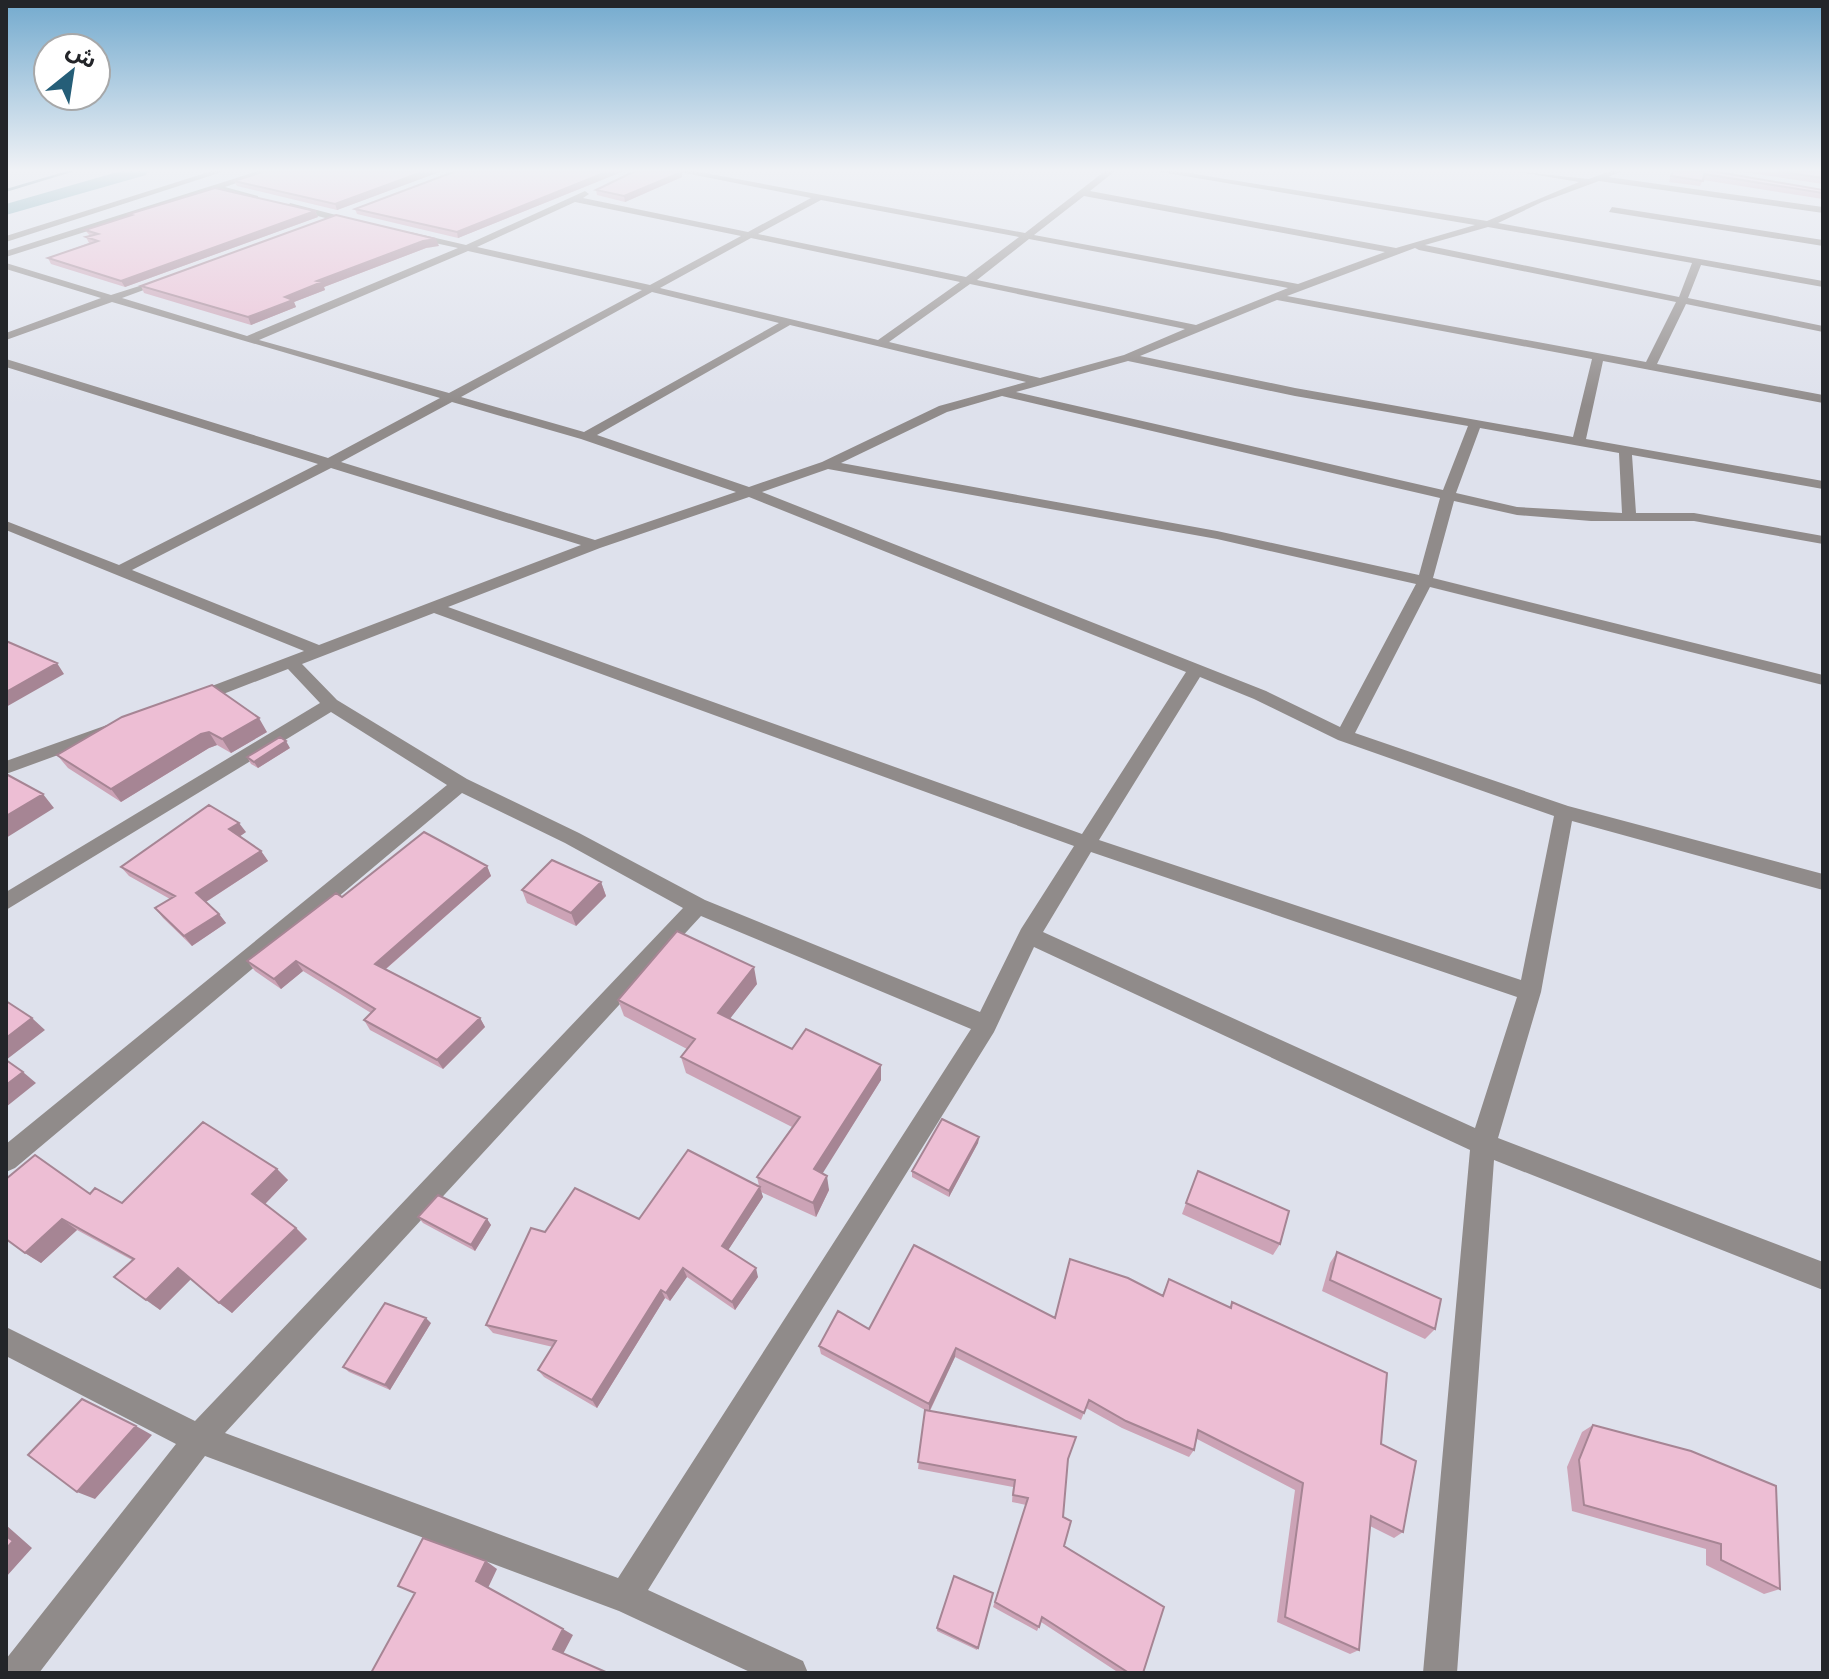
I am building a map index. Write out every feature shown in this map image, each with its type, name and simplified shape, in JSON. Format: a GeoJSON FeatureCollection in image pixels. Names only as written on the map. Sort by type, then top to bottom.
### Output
{"type":"FeatureCollection","features":[{"type":"Feature","properties":{"kind":"street"},"geometry":{"type":"LineString","coordinates":[[248,340],[464,249]]}},
{"type":"Feature","properties":{"kind":"street"},"geometry":{"type":"LineString","coordinates":[[473,249],[1041,382]]}},
{"type":"Feature","properties":{"kind":"street"},"geometry":{"type":"LineString","coordinates":[[123,569],[328,464],[722,249]]}},
{"type":"Feature","properties":{"kind":"street"},"geometry":{"type":"LineString","coordinates":[[821,249],[1199,329]]}},
{"type":"Feature","properties":{"kind":"street"},"geometry":{"type":"LineString","coordinates":[[881,343],[1007,249]]}},
{"type":"Feature","properties":{"kind":"street"},"geometry":{"type":"LineString","coordinates":[[1101,249],[1299,287]]}},
{"type":"Feature","properties":{"kind":"street"},"geometry":{"type":"LineString","coordinates":[[1387,249],[1396,251]]}},
{"type":"Feature","properties":{"kind":"street"},"geometry":{"type":"LineString","coordinates":[[178,705],[595,545],[827,465],[943,409],[1128,357],[1299,287],[1405,249]]}},
{"type":"Feature","properties":{"kind":"street"},"geometry":{"type":"LineString","coordinates":[[1429,249],[1823,329]]}},
{"type":"Feature","properties":{"kind":"street"},"geometry":{"type":"LineString","coordinates":[[1624,249],[1823,284]]}},
{"type":"Feature","properties":{"kind":"street"},"geometry":{"type":"LineString","coordinates":[[1650,367],[1697,263]]}},
{"type":"Feature","properties":{"kind":"street"},"geometry":{"type":"LineString","coordinates":[[6,266],[445,398],[586,436],[750,492],[1260,695],[1344,736],[1564,812],[1823,882]]}},
{"type":"Feature","properties":{"kind":"street"},"geometry":{"type":"LineString","coordinates":[[6,337],[186,272]]}},
{"type":"Feature","properties":{"kind":"street"},"geometry":{"type":"LineString","coordinates":[[1278,297],[1823,399]]}},
{"type":"Feature","properties":{"kind":"street"},"geometry":{"type":"LineString","coordinates":[[586,436],[790,321]]}},
{"type":"Feature","properties":{"kind":"street"},"geometry":{"type":"LineString","coordinates":[[1128,357],[1295,392],[1823,485]]}},
{"type":"Feature","properties":{"kind":"street"},"geometry":{"type":"LineString","coordinates":[[1579,441],[1598,357]]}},
{"type":"Feature","properties":{"kind":"street"},"geometry":{"type":"LineString","coordinates":[[6,363],[595,545]]}},
{"type":"Feature","properties":{"kind":"street"},"geometry":{"type":"LineString","coordinates":[[1005,393],[1517,511],[1591,517],[1694,517],[1823,540]]}},
{"type":"Feature","properties":{"kind":"street"},"geometry":{"type":"LineString","coordinates":[[1344,736],[1425,581],[1448,495],[1475,424]]}},
{"type":"Feature","properties":{"kind":"street"},"geometry":{"type":"LineString","coordinates":[[1625,450],[1629,517]]}},
{"type":"Feature","properties":{"kind":"street"},"geometry":{"type":"LineString","coordinates":[[827,465],[1217,535],[1425,581],[1823,680]]}},
{"type":"Feature","properties":{"kind":"street"},"geometry":{"type":"LineString","coordinates":[[10,529],[123,569],[320,651]]}},
{"type":"Feature","properties":{"kind":"street"},"geometry":{"type":"LineString","coordinates":[[433,607],[1089,844],[1530,992]]}},
{"type":"Feature","properties":{"kind":"street"},"geometry":{"type":"LineString","coordinates":[[292,663],[331,704],[460,784],[572,838],[698,906],[986,1025]]}},
{"type":"Feature","properties":{"kind":"street"},"geometry":{"type":"LineString","coordinates":[[625,1597],[986,1025],[1029,935],[1195,671]]}},
{"type":"Feature","properties":{"kind":"street"},"geometry":{"type":"LineString","coordinates":[[6,902],[331,704]]}},
{"type":"Feature","properties":{"kind":"street"},"geometry":{"type":"LineString","coordinates":[[6,768],[120,726]]}},
{"type":"Feature","properties":{"kind":"street"},"geometry":{"type":"LineString","coordinates":[[6,1160],[460,784]]}},
{"type":"Feature","properties":{"kind":"street"},"geometry":{"type":"LineString","coordinates":[[1440,1673],[1483,1144],[1530,992],[1564,812]]}},
{"type":"Feature","properties":{"kind":"street"},"geometry":{"type":"LineString","coordinates":[[17,1673],[199,1439],[698,906]]}},
{"type":"Feature","properties":{"kind":"street"},"geometry":{"type":"LineString","coordinates":[[1029,935],[1483,1144],[1823,1276]]}},
{"type":"Feature","properties":{"kind":"street"},"geometry":{"type":"LineString","coordinates":[[6,1341],[199,1439],[625,1597],[791,1673]]}},
{"type":"Feature","properties":{"kind":"building"},"geometry":{"type":"Polygon","coordinates":[[[73,249],[209,249],[121,281],[48,258],[73,249]]]}},
{"type":"Feature","properties":{"kind":"building"},"geometry":{"type":"Polygon","coordinates":[[[242,249],[401,249],[317,281],[322,282],[285,297],[293,300],[248,317],[141,286],[242,249]]]}},
{"type":"Feature","properties":{"kind":"building"},"geometry":{"type":"Polygon","coordinates":[[[6,641],[57,663],[6,692],[6,641]]]}},
{"type":"Feature","properties":{"kind":"building"},"geometry":{"type":"Polygon","coordinates":[[[212,685],[259,718],[222,739],[209,732],[201,734],[111,789],[57,755],[122,717],[212,685]]]}},
{"type":"Feature","properties":{"kind":"building"},"geometry":{"type":"Polygon","coordinates":[[[280,737],[286,741],[254,762],[247,757],[280,737]]]}},
{"type":"Feature","properties":{"kind":"building"},"geometry":{"type":"Polygon","coordinates":[[[6,774],[43,794],[6,816],[6,774]]]}},
{"type":"Feature","properties":{"kind":"building"},"geometry":{"type":"Polygon","coordinates":[[[209,805],[239,823],[229,829],[261,851],[196,893],[219,914],[184,936],[155,908],[175,896],[121,867],[209,805]]]}},
{"type":"Feature","properties":{"kind":"building"},"geometry":{"type":"Polygon","coordinates":[[[424,832],[487,866],[375,964],[480,1018],[437,1060],[364,1020],[375,1009],[296,961],[274,979],[247,961],[336,893],[342,897],[424,832]]]}},
{"type":"Feature","properties":{"kind":"building"},"geometry":{"type":"Polygon","coordinates":[[[552,860],[601,882],[571,913],[522,890],[552,860]]]}},
{"type":"Feature","properties":{"kind":"building"},"geometry":{"type":"Polygon","coordinates":[[[677,931],[754,967],[718,1013],[792,1049],[806,1029],[881,1065],[814,1169],[827,1176],[813,1203],[757,1177],[800,1117],[681,1057],[695,1039],[618,1000],[677,931]]]}},
{"type":"Feature","properties":{"kind":"building"},"geometry":{"type":"Polygon","coordinates":[[[6,1001],[32,1018],[6,1038],[6,1001]]]}},
{"type":"Feature","properties":{"kind":"building"},"geometry":{"type":"Polygon","coordinates":[[[6,1060],[23,1072],[6,1085],[6,1060]]]}},
{"type":"Feature","properties":{"kind":"building"},"geometry":{"type":"Polygon","coordinates":[[[942,1119],[979,1137],[949,1191],[912,1171],[942,1119]]]}},
{"type":"Feature","properties":{"kind":"building"},"geometry":{"type":"Polygon","coordinates":[[[203,1122],[277,1169],[252,1194],[296,1228],[219,1303],[178,1268],[146,1300],[114,1277],[134,1259],[62,1219],[25,1253],[6,1239],[6,1179],[35,1155],[90,1194],[95,1188],[122,1203],[203,1122]]]}},
{"type":"Feature","properties":{"kind":"building"},"geometry":{"type":"Polygon","coordinates":[[[688,1150],[760,1187],[722,1246],[756,1268],[732,1302],[683,1268],[666,1293],[661,1290],[592,1400],[538,1370],[556,1341],[486,1325],[531,1228],[545,1232],[575,1188],[639,1219],[688,1150]]]}},
{"type":"Feature","properties":{"kind":"building"},"geometry":{"type":"Polygon","coordinates":[[[1198,1171],[1289,1211],[1280,1244],[1186,1203],[1198,1171]]]}},
{"type":"Feature","properties":{"kind":"building"},"geometry":{"type":"Polygon","coordinates":[[[438,1195],[487,1219],[471,1245],[418,1217],[438,1195]]]}},
{"type":"Feature","properties":{"kind":"building"},"geometry":{"type":"Polygon","coordinates":[[[914,1245],[1055,1318],[1070,1259],[1128,1278],[1163,1296],[1169,1279],[1231,1308],[1232,1302],[1387,1373],[1381,1444],[1416,1461],[1403,1532],[1371,1516],[1359,1650],[1285,1617],[1303,1483],[1198,1430],[1194,1450],[1126,1421],[1089,1400],[1084,1413],[956,1348],[929,1404],[819,1346],[838,1311],[869,1329],[914,1245]]]}},
{"type":"Feature","properties":{"kind":"building"},"geometry":{"type":"Polygon","coordinates":[[[1337,1252],[1441,1299],[1435,1329],[1330,1280],[1337,1252]]]}},
{"type":"Feature","properties":{"kind":"building"},"geometry":{"type":"Polygon","coordinates":[[[385,1303],[426,1318],[385,1385],[343,1367],[385,1303]]]}},
{"type":"Feature","properties":{"kind":"building"},"geometry":{"type":"Polygon","coordinates":[[[82,1399],[136,1426],[77,1492],[28,1455],[82,1399]]]}},
{"type":"Feature","properties":{"kind":"building"},"geometry":{"type":"Polygon","coordinates":[[[925,1410],[1076,1437],[1068,1459],[1063,1517],[1071,1521],[1064,1546],[1164,1607],[1143,1673],[1129,1673],[1042,1617],[1039,1627],[995,1602],[1028,1498],[1013,1495],[1015,1480],[918,1462],[925,1410]]]}},
{"type":"Feature","properties":{"kind":"building"},"geometry":{"type":"Polygon","coordinates":[[[1593,1425],[1691,1451],[1776,1486],[1780,1589],[1721,1560],[1721,1544],[1584,1505],[1579,1460],[1593,1425]]]}},
{"type":"Feature","properties":{"kind":"building"},"geometry":{"type":"Polygon","coordinates":[[[6,1536],[13,1541],[6,1549],[6,1536]]]}},
{"type":"Feature","properties":{"kind":"building"},"geometry":{"type":"Polygon","coordinates":[[[423,1538],[486,1561],[476,1581],[563,1629],[553,1649],[608,1673],[371,1673],[415,1593],[398,1586],[423,1538]]]}},
{"type":"Feature","properties":{"kind":"building"},"geometry":{"type":"Polygon","coordinates":[[[954,1576],[993,1593],[978,1648],[937,1628],[954,1576]]]}}]}
